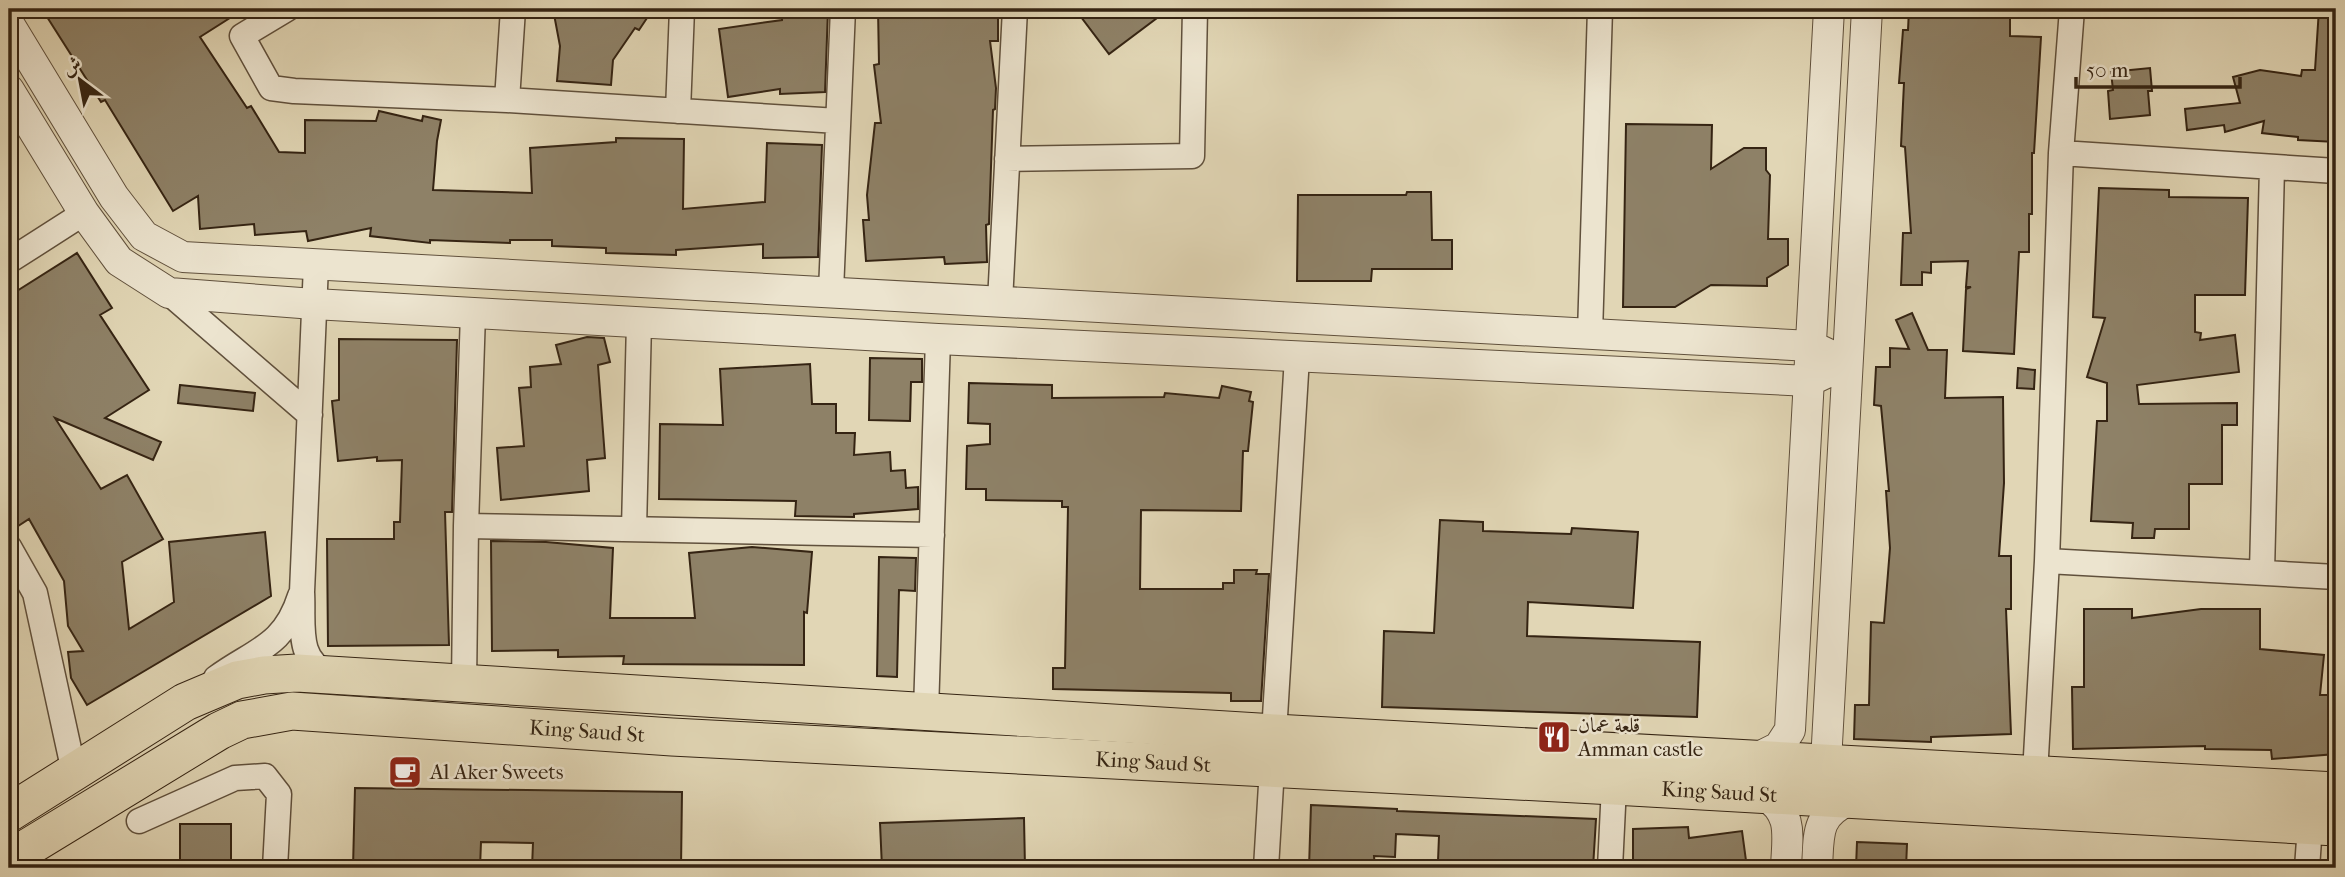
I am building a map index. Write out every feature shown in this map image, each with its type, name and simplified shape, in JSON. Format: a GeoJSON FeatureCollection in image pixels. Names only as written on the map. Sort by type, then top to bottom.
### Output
{"type":"FeatureCollection","features":[{"type":"Feature","properties":{"kind":"main road","name":"King Saud St"},"geometry":{"type":"LineString","coordinates":[[9,813],[185,702],[215,687],[264,675],[298,673],[926,711],[1632,787],[1848,801],[2327,819]]}},
{"type":"Feature","properties":{"kind":"main road"},"geometry":{"type":"LineString","coordinates":[[672,737],[661,730],[659,721],[673,712],[792,718],[863,708]]}},
{"type":"Feature","properties":{"kind":"main road","name":"King Saud St"},"geometry":{"type":"LineString","coordinates":[[9,859],[219,731],[242,720],[292,711],[672,737],[1757,758],[2336,791]]}},
{"type":"Feature","properties":{"kind":"street"},"geometry":{"type":"LineString","coordinates":[[287,9],[242,36],[271,88],[294,92],[508,100],[838,121]]}},
{"type":"Feature","properties":{"kind":"street"},"geometry":{"type":"LineString","coordinates":[[508,100],[513,9]]}},
{"type":"Feature","properties":{"kind":"street"},"geometry":{"type":"LineString","coordinates":[[678,111],[682,9]]}},
{"type":"Feature","properties":{"kind":"street"},"geometry":{"type":"LineString","coordinates":[[831,292],[843,9]]}},
{"type":"Feature","properties":{"kind":"street"},"geometry":{"type":"LineString","coordinates":[[1000,302],[1015,9]]}},
{"type":"Feature","properties":{"kind":"street"},"geometry":{"type":"LineString","coordinates":[[1007,159],[1192,156],[1195,9]]}},
{"type":"Feature","properties":{"kind":"street"},"geometry":{"type":"LineString","coordinates":[[1590,334],[1600,9]]}},
{"type":"Feature","properties":{"kind":"street"},"geometry":{"type":"LineString","coordinates":[[1757,758],[1779,747],[1790,730],[1829,9]]}},
{"type":"Feature","properties":{"kind":"street"},"geometry":{"type":"LineString","coordinates":[[1610,868],[1632,787],[1709,776],[1812,781],[1823,774],[1826,762],[1867,9]]}},
{"type":"Feature","properties":{"kind":"street"},"geometry":{"type":"LineString","coordinates":[[2035,774],[2047,561],[2061,153],[2072,9]]}},
{"type":"Feature","properties":{"kind":"street"},"geometry":{"type":"LineString","coordinates":[[9,24],[114,197],[145,236],[183,257],[1811,346],[1847,363]]}},
{"type":"Feature","properties":{"kind":"street"},"geometry":{"type":"LineString","coordinates":[[9,90],[84,214],[119,261],[169,293],[310,415]]}},
{"type":"Feature","properties":{"kind":"street"},"geometry":{"type":"LineString","coordinates":[[2061,153],[2336,171]]}},
{"type":"Feature","properties":{"kind":"street"},"geometry":{"type":"LineString","coordinates":[[2262,572],[2272,167]]}},
{"type":"Feature","properties":{"kind":"street"},"geometry":{"type":"LineString","coordinates":[[9,261],[84,214]]}},
{"type":"Feature","properties":{"kind":"street"},"geometry":{"type":"LineString","coordinates":[[316,265],[302,643],[312,663],[321,671],[334,676]]}},
{"type":"Feature","properties":{"kind":"street"},"geometry":{"type":"LineString","coordinates":[[169,293],[314,304],[938,339],[1809,381],[1847,363]]}},
{"type":"Feature","properties":{"kind":"street"},"geometry":{"type":"LineString","coordinates":[[464,684],[473,313]]}},
{"type":"Feature","properties":{"kind":"street"},"geometry":{"type":"LineString","coordinates":[[634,529],[639,322]]}},
{"type":"Feature","properties":{"kind":"street"},"geometry":{"type":"LineString","coordinates":[[926,711],[938,339]]}},
{"type":"Feature","properties":{"kind":"street"},"geometry":{"type":"LineString","coordinates":[[1266,868],[1297,357]]}},
{"type":"Feature","properties":{"kind":"street"},"geometry":{"type":"LineString","coordinates":[[466,526],[932,535]]}},
{"type":"Feature","properties":{"kind":"street"},"geometry":{"type":"LineString","coordinates":[[9,547],[35,593],[74,772]]}},
{"type":"Feature","properties":{"kind":"street"},"geometry":{"type":"LineString","coordinates":[[2047,561],[2336,577]]}},
{"type":"Feature","properties":{"kind":"street"},"geometry":{"type":"LineString","coordinates":[[185,702],[231,667],[262,650],[278,637],[295,613],[302,593]]}},
{"type":"Feature","properties":{"kind":"street"},"geometry":{"type":"LineString","coordinates":[[139,821],[235,778],[265,776],[279,794],[275,868]]}},
{"type":"Feature","properties":{"kind":"street"},"geometry":{"type":"LineString","coordinates":[[1765,795],[1782,809],[1786,820],[1786,868]]}},
{"type":"Feature","properties":{"kind":"street"},"geometry":{"type":"LineString","coordinates":[[1817,868],[1819,831],[1823,820],[1837,806],[1848,801]]}},
{"type":"Feature","properties":{"kind":"street"},"geometry":{"type":"LineString","coordinates":[[2307,868],[2327,819]]}},
{"type":"Feature","properties":{"kind":"building"},"geometry":{"type":"Polygon","coordinates":[[[42,9],[244,9],[200,37],[247,108],[251,106],[279,152],[305,153],[305,120],[376,121],[379,111],[422,121],[423,116],[441,120],[433,190],[532,193],[530,148],[616,142],[616,138],[684,139],[683,209],[765,202],[767,143],[822,145],[818,257],[763,258],[763,244],[676,250],[676,255],[606,253],[606,248],[552,246],[552,240],[510,240],[510,243],[430,240],[430,243],[370,236],[371,228],[308,241],[306,231],[255,235],[254,224],[200,229],[198,196],[173,211],[105,100],[101,102],[42,9]]]}},
{"type":"Feature","properties":{"kind":"building"},"geometry":{"type":"Polygon","coordinates":[[[553,9],[653,9],[639,30],[635,28],[613,60],[611,85],[557,81],[560,46],[553,9]]]}},
{"type":"Feature","properties":{"kind":"building"},"geometry":{"type":"Polygon","coordinates":[[[783,9],[828,9],[825,92],[780,94],[780,89],[728,97],[719,29],[782,20],[783,9]]]}},
{"type":"Feature","properties":{"kind":"building"},"geometry":{"type":"Polygon","coordinates":[[[878,9],[998,9],[998,41],[990,41],[996,88],[989,224],[986,225],[987,262],[945,264],[944,257],[866,261],[863,220],[869,220],[867,195],[875,123],[881,123],[874,65],[879,64],[878,9]]]}},
{"type":"Feature","properties":{"kind":"building"},"geometry":{"type":"Polygon","coordinates":[[[1075,9],[1169,9],[1109,54],[1075,9]]]}},
{"type":"Feature","properties":{"kind":"building"},"geometry":{"type":"Polygon","coordinates":[[[1909,9],[2010,9],[2010,36],[2041,37],[2032,153],[2029,252],[2019,252],[2014,354],[1963,351],[1966,289],[1971,287],[1966,287],[1968,261],[1931,262],[1931,273],[1922,272],[1922,285],[1901,285],[1903,233],[1911,233],[1905,147],[1901,146],[1904,83],[1899,83],[1903,30],[1908,30],[1909,9]]]}},
{"type":"Feature","properties":{"kind":"building"},"geometry":{"type":"Polygon","coordinates":[[[2319,9],[2336,9],[2336,142],[2298,140],[2298,137],[2262,133],[2264,121],[2225,132],[2224,125],[2187,130],[2185,109],[2240,103],[2233,77],[2260,70],[2301,76],[2302,70],[2315,70],[2319,9]]]}},
{"type":"Feature","properties":{"kind":"building"},"geometry":{"type":"Polygon","coordinates":[[[2150,68],[2150,115],[2110,119],[2108,91],[2113,90],[2111,72],[2150,68]]]}},
{"type":"Feature","properties":{"kind":"building"},"geometry":{"type":"Polygon","coordinates":[[[1626,124],[1712,125],[1711,169],[1744,148],[1766,148],[1766,170],[1770,175],[1768,239],[1788,239],[1788,265],[1767,278],[1767,286],[1711,285],[1675,307],[1623,307],[1626,124]]]}},
{"type":"Feature","properties":{"kind":"building"},"geometry":{"type":"Polygon","coordinates":[[[2099,188],[2169,190],[2169,197],[2248,198],[2245,295],[2195,295],[2195,332],[2201,333],[2200,340],[2235,335],[2239,372],[2137,385],[2139,404],[2237,403],[2237,425],[2222,425],[2222,484],[2189,484],[2189,529],[2155,529],[2154,538],[2132,538],[2133,523],[2091,521],[2097,421],[2107,421],[2107,383],[2087,377],[2105,318],[2093,317],[2099,188]]]}},
{"type":"Feature","properties":{"kind":"building"},"geometry":{"type":"Polygon","coordinates":[[[1407,192],[1431,192],[1432,240],[1452,240],[1452,269],[1372,269],[1371,281],[1297,281],[1298,195],[1406,195],[1407,192]]]}},
{"type":"Feature","properties":{"kind":"building"},"geometry":{"type":"Polygon","coordinates":[[[77,253],[112,308],[100,315],[149,390],[105,418],[161,442],[153,460],[55,418],[101,489],[127,475],[163,539],[122,562],[129,629],[174,602],[169,542],[265,532],[271,596],[87,705],[71,678],[68,652],[83,651],[68,626],[64,581],[29,519],[9,532],[9,296],[77,253]]]}},
{"type":"Feature","properties":{"kind":"building"},"geometry":{"type":"Polygon","coordinates":[[[1912,313],[1928,350],[1947,350],[1945,398],[2003,397],[2004,483],[1999,556],[2011,556],[2011,609],[2006,609],[2011,734],[1931,737],[1931,742],[1854,739],[1855,705],[1869,705],[1871,622],[1884,623],[1890,548],[1886,491],[1889,491],[1881,406],[1874,405],[1876,367],[1890,367],[1890,348],[1909,349],[1896,320],[1912,313]]]}},
{"type":"Feature","properties":{"kind":"building"},"geometry":{"type":"Polygon","coordinates":[[[587,337],[604,338],[610,362],[598,365],[605,458],[587,460],[589,491],[501,500],[497,448],[524,446],[519,388],[531,387],[530,367],[561,364],[556,345],[587,337]]]}},
{"type":"Feature","properties":{"kind":"building"},"geometry":{"type":"Polygon","coordinates":[[[339,339],[457,340],[452,512],[445,512],[449,645],[328,646],[327,539],[394,539],[394,522],[400,522],[402,460],[377,461],[377,457],[338,461],[332,401],[339,400],[339,339]]]}},
{"type":"Feature","properties":{"kind":"building"},"geometry":{"type":"Polygon","coordinates":[[[870,358],[922,359],[922,382],[911,382],[910,421],[869,420],[870,358]]]}},
{"type":"Feature","properties":{"kind":"building"},"geometry":{"type":"Polygon","coordinates":[[[810,364],[812,404],[836,404],[836,433],[855,433],[854,455],[890,452],[891,471],[905,470],[906,488],[918,487],[918,509],[854,514],[854,517],[795,516],[796,501],[659,499],[660,424],[723,425],[720,369],[810,364]]]}},
{"type":"Feature","properties":{"kind":"building"},"geometry":{"type":"Polygon","coordinates":[[[2018,368],[2035,370],[2034,389],[2017,388],[2018,368]]]}},
{"type":"Feature","properties":{"kind":"building"},"geometry":{"type":"Polygon","coordinates":[[[969,383],[1052,385],[1052,398],[1164,397],[1165,393],[1219,398],[1222,386],[1251,392],[1249,401],[1253,402],[1248,451],[1243,451],[1241,511],[1141,510],[1140,589],[1223,589],[1223,583],[1234,583],[1234,570],[1257,570],[1256,574],[1269,574],[1261,701],[1231,701],[1231,693],[1053,689],[1053,668],[1065,668],[1068,507],[1062,507],[1062,501],[986,500],[986,489],[966,489],[967,446],[990,444],[990,424],[968,423],[969,383]]]}},
{"type":"Feature","properties":{"kind":"building"},"geometry":{"type":"Polygon","coordinates":[[[180,385],[255,393],[253,411],[178,403],[180,385]]]}},
{"type":"Feature","properties":{"kind":"building"},"geometry":{"type":"Polygon","coordinates":[[[1440,520],[1483,522],[1483,531],[1571,534],[1572,528],[1638,532],[1633,608],[1528,602],[1527,636],[1700,642],[1697,717],[1382,707],[1384,631],[1434,633],[1440,520]]]}},
{"type":"Feature","properties":{"kind":"building"},"geometry":{"type":"Polygon","coordinates":[[[491,541],[546,542],[613,548],[610,618],[695,618],[689,553],[752,547],[812,552],[807,613],[804,612],[804,665],[623,664],[624,656],[558,657],[558,650],[492,651],[491,541]]]}},
{"type":"Feature","properties":{"kind":"building"},"geometry":{"type":"Polygon","coordinates":[[[879,557],[916,558],[915,591],[899,590],[897,677],[877,676],[879,557]]]}},
{"type":"Feature","properties":{"kind":"building"},"geometry":{"type":"Polygon","coordinates":[[[2084,609],[2132,609],[2132,618],[2201,609],[2260,609],[2260,649],[2324,655],[2320,695],[2336,695],[2336,754],[2272,759],[2271,750],[2205,749],[2205,746],[2073,749],[2072,687],[2084,687],[2084,609]]]}},
{"type":"Feature","properties":{"kind":"building"},"geometry":{"type":"Polygon","coordinates":[[[355,788],[682,792],[681,868],[532,868],[533,843],[481,842],[480,868],[353,868],[355,788]]]}},
{"type":"Feature","properties":{"kind":"building"},"geometry":{"type":"Polygon","coordinates":[[[1311,805],[1596,819],[1593,868],[1438,861],[1439,836],[1396,834],[1395,857],[1374,856],[1375,868],[1309,868],[1311,805]]]}},
{"type":"Feature","properties":{"kind":"building"},"geometry":{"type":"Polygon","coordinates":[[[1024,818],[1025,868],[882,868],[880,823],[1024,818]]]}},
{"type":"Feature","properties":{"kind":"building"},"geometry":{"type":"Polygon","coordinates":[[[180,824],[231,824],[231,868],[180,868],[180,824]]]}},
{"type":"Feature","properties":{"kind":"building"},"geometry":{"type":"Polygon","coordinates":[[[1688,827],[1689,838],[1742,831],[1747,868],[1633,868],[1633,829],[1688,827]]]}},
{"type":"Feature","properties":{"kind":"building"},"geometry":{"type":"Polygon","coordinates":[[[1857,842],[1907,844],[1906,868],[1856,868],[1857,842]]]}},
{"type":"Feature","properties":{"kind":"place","name":"قلعة عمان Amman castle"},"geometry":{"type":"Point","coordinates":[1554,737]}},
{"type":"Feature","properties":{"kind":"place","name":"Al Aker Sweets"},"geometry":{"type":"Point","coordinates":[405,772]}}]}
